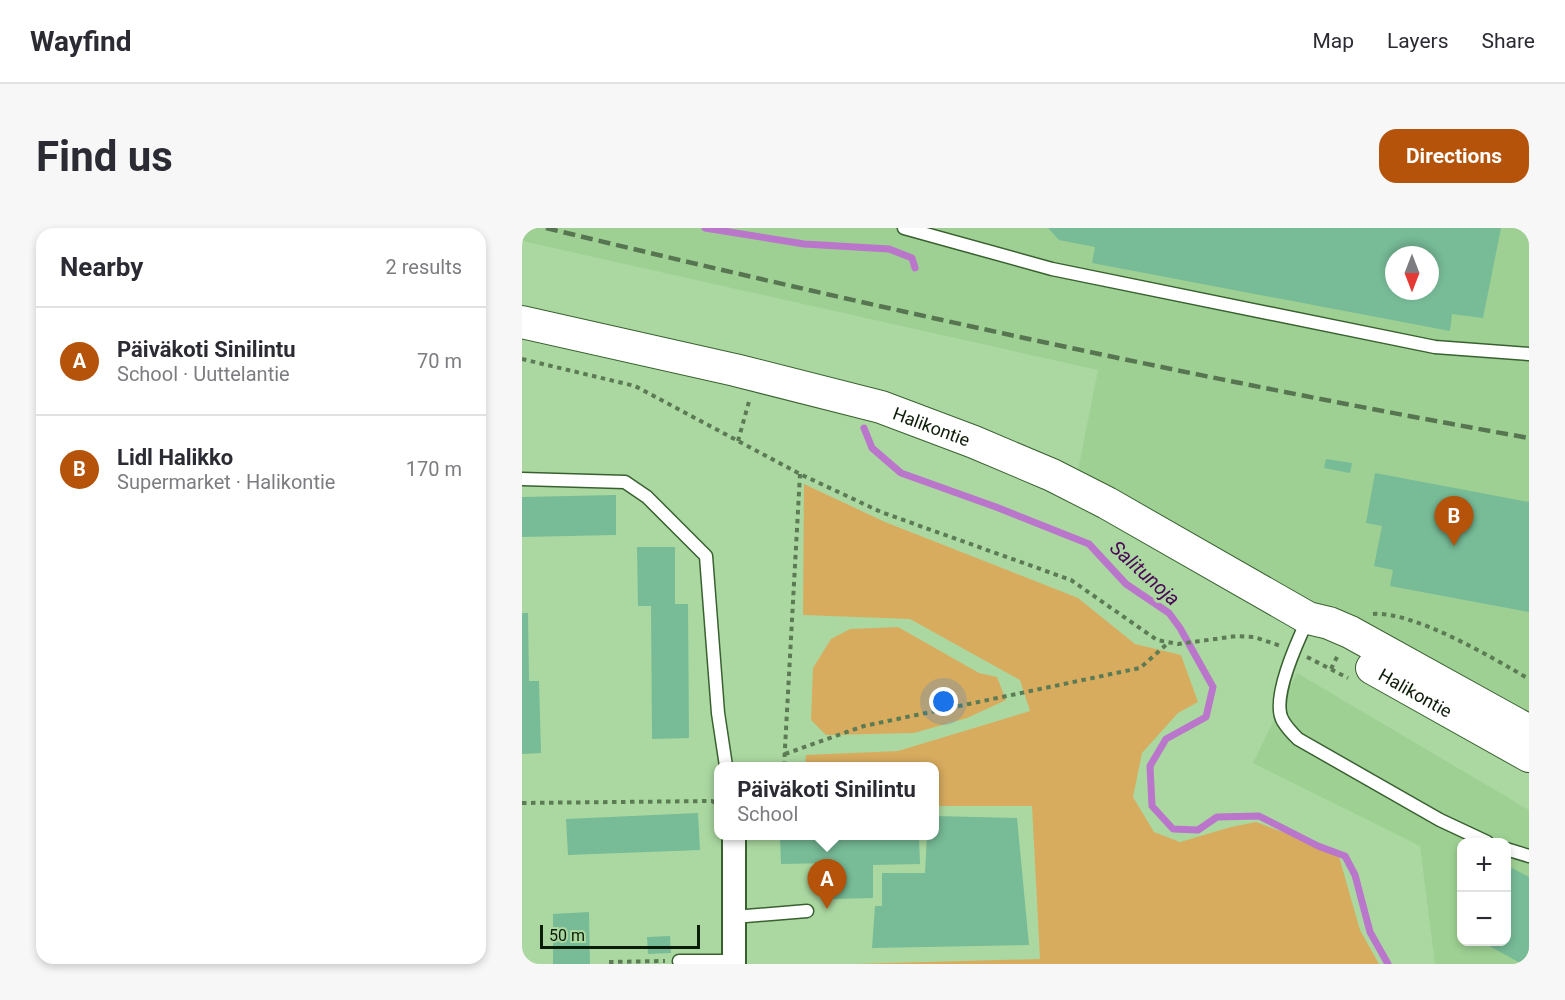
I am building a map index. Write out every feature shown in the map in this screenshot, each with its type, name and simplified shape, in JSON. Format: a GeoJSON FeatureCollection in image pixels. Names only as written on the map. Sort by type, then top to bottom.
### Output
{"type":"FeatureCollection","features":[{"type":"Feature","properties":{"kind":"main road","name":"Halikontie"},"geometry":{"type":"LineString","coordinates":[[522,322],[735,370],[881,407],[954,434],[1052,475],[1097,498],[1308,618],[1341,650],[1529,756]]}},
{"type":"Feature","properties":{"kind":"main road","name":"Halikontie"},"geometry":{"type":"LineString","coordinates":[[1308,618],[1329,623],[1350,632],[1529,731]]}},
{"type":"Feature","properties":{"kind":"street"},"geometry":{"type":"LineString","coordinates":[[734,840],[734,963]]}},
{"type":"Feature","properties":{"kind":"lane"},"geometry":{"type":"LineString","coordinates":[[904,228],[1052,269],[1377,336],[1435,347],[1529,354]]}},
{"type":"Feature","properties":{"kind":"lane"},"geometry":{"type":"LineString","coordinates":[[522,479],[625,482],[647,497],[706,556],[718,713],[725,762]]}},
{"type":"Feature","properties":{"kind":"lane"},"geometry":{"type":"LineString","coordinates":[[1308,618],[1293,650],[1280,695],[1281,720],[1298,740],[1440,820],[1477,838]]}},
{"type":"Feature","properties":{"kind":"lane"},"geometry":{"type":"LineString","coordinates":[[1511,851],[1529,856]]}},
{"type":"Feature","properties":{"kind":"lane"},"geometry":{"type":"LineString","coordinates":[[734,916],[807,911]]}},
{"type":"Feature","properties":{"kind":"lane"},"geometry":{"type":"LineString","coordinates":[[679,961],[734,963]]}},
{"type":"Feature","properties":{"kind":"path"},"geometry":{"type":"LineString","coordinates":[[522,359],[635,386],[800,474],[881,512],[1071,580],[1158,640],[1178,644],[1200,642]]}},
{"type":"Feature","properties":{"kind":"path"},"geometry":{"type":"LineString","coordinates":[[738,441],[751,395]]}},
{"type":"Feature","properties":{"kind":"path"},"geometry":{"type":"LineString","coordinates":[[784,762],[800,474]]}},
{"type":"Feature","properties":{"kind":"path"},"geometry":{"type":"LineString","coordinates":[[785,754],[864,726],[1140,668],[1169,642]]}},
{"type":"Feature","properties":{"kind":"path"},"geometry":{"type":"LineString","coordinates":[[522,803],[714,802]]}},
{"type":"Feature","properties":{"kind":"path"},"geometry":{"type":"LineString","coordinates":[[609,962],[679,961]]}},
{"type":"Feature","properties":{"kind":"shaded area"},"geometry":{"type":"Polygon","coordinates":[[[522,228],[1529,228],[1529,723],[1078,470],[1098,370],[522,241],[522,228]]]}},
{"type":"Feature","properties":{"kind":"shaded area"},"geometry":{"type":"Polygon","coordinates":[[[804,484],[885,522],[1078,598],[1135,644],[1181,655],[1198,702],[1178,713],[1142,753],[1133,797],[1154,832],[1180,842],[1256,822],[1338,853],[1360,930],[1379,964],[854,964],[1040,959],[1032,806],[939,806],[939,762],[805,762],[806,755],[898,751],[1030,711],[1020,680],[910,619],[803,615],[804,484]]]}},
{"type":"Feature","properties":{"kind":"shaded area"},"geometry":{"type":"Polygon","coordinates":[[[898,627],[979,673],[997,677],[1006,700],[967,718],[914,733],[826,735],[811,720],[813,668],[831,639],[850,629],[898,627]]]}},
{"type":"Feature","properties":{"kind":"shaded area"},"geometry":{"type":"Polygon","coordinates":[[[1297,673],[1529,810],[1529,964],[1435,964],[1420,846],[1253,763],[1297,673]]]}},
{"type":"Feature","properties":{"kind":"building"},"geometry":{"type":"Polygon","coordinates":[[[1048,228],[1501,228],[1483,318],[1452,314],[1450,331],[1092,263],[1095,247],[1059,240],[1048,228]]]}},
{"type":"Feature","properties":{"kind":"building"},"geometry":{"type":"Polygon","coordinates":[[[1326,459],[1352,463],[1350,473],[1324,468],[1326,459]]]}},
{"type":"Feature","properties":{"kind":"building"},"geometry":{"type":"Polygon","coordinates":[[[1375,473],[1529,502],[1529,612],[1390,586],[1393,570],[1374,566],[1382,526],[1366,523],[1375,473]]]}},
{"type":"Feature","properties":{"kind":"building"},"geometry":{"type":"Polygon","coordinates":[[[616,495],[616,535],[522,537],[522,497],[616,495]]]}},
{"type":"Feature","properties":{"kind":"building"},"geometry":{"type":"Polygon","coordinates":[[[637,547],[675,547],[675,604],[688,604],[689,738],[652,739],[651,606],[638,606],[637,547]]]}},
{"type":"Feature","properties":{"kind":"building"},"geometry":{"type":"Polygon","coordinates":[[[522,613],[528,613],[529,681],[539,681],[541,753],[522,754],[522,613]]]}},
{"type":"Feature","properties":{"kind":"building"},"geometry":{"type":"Polygon","coordinates":[[[698,813],[700,850],[568,855],[566,819],[698,813]]]}},
{"type":"Feature","properties":{"kind":"building"},"geometry":{"type":"Polygon","coordinates":[[[939,816],[1017,818],[1029,945],[872,948],[875,906],[882,906],[882,873],[925,873],[927,840],[939,840],[939,816]]]}},
{"type":"Feature","properties":{"kind":"building"},"geometry":{"type":"Polygon","coordinates":[[[780,840],[919,840],[920,864],[873,865],[873,898],[832,899],[831,863],[781,864],[780,840]]]}},
{"type":"Feature","properties":{"kind":"building"},"geometry":{"type":"Polygon","coordinates":[[[1511,870],[1529,877],[1529,964],[1522,964],[1489,946],[1511,946],[1511,870]]]}},
{"type":"Feature","properties":{"kind":"building"},"geometry":{"type":"Polygon","coordinates":[[[589,912],[590,964],[553,964],[553,914],[589,912]]]}},
{"type":"Feature","properties":{"kind":"building"},"geometry":{"type":"Polygon","coordinates":[[[670,936],[671,953],[648,954],[647,937],[670,936]]]}},
{"type":"Feature","properties":{"kind":"waterway","name":"Salitunoja"},"geometry":{"type":"LineString","coordinates":[[705,228],[804,244],[889,249],[912,258],[915,268]]}},
{"type":"Feature","properties":{"kind":"waterway","name":"Salitunoja"},"geometry":{"type":"LineString","coordinates":[[864,428],[872,448],[901,473],[1089,544],[1126,584],[1169,613],[1213,687],[1206,717],[1166,739],[1150,766],[1152,806],[1173,829],[1198,830],[1217,817],[1259,816],[1318,846],[1345,856],[1355,875],[1370,932],[1388,964]]}},
{"type":"Feature","properties":{"kind":"railway"},"geometry":{"type":"LineString","coordinates":[[546,228],[791,286],[1036,340],[1282,391],[1529,438]]}},
{"type":"Feature","properties":{"kind":"place","name":"Lidl Halikko"},"geometry":{"type":"Point","coordinates":[1454,546]}},
{"type":"Feature","properties":{"kind":"place","name":"Päiväkoti Sinilintu"},"geometry":{"type":"Point","coordinates":[827,909]}}]}
